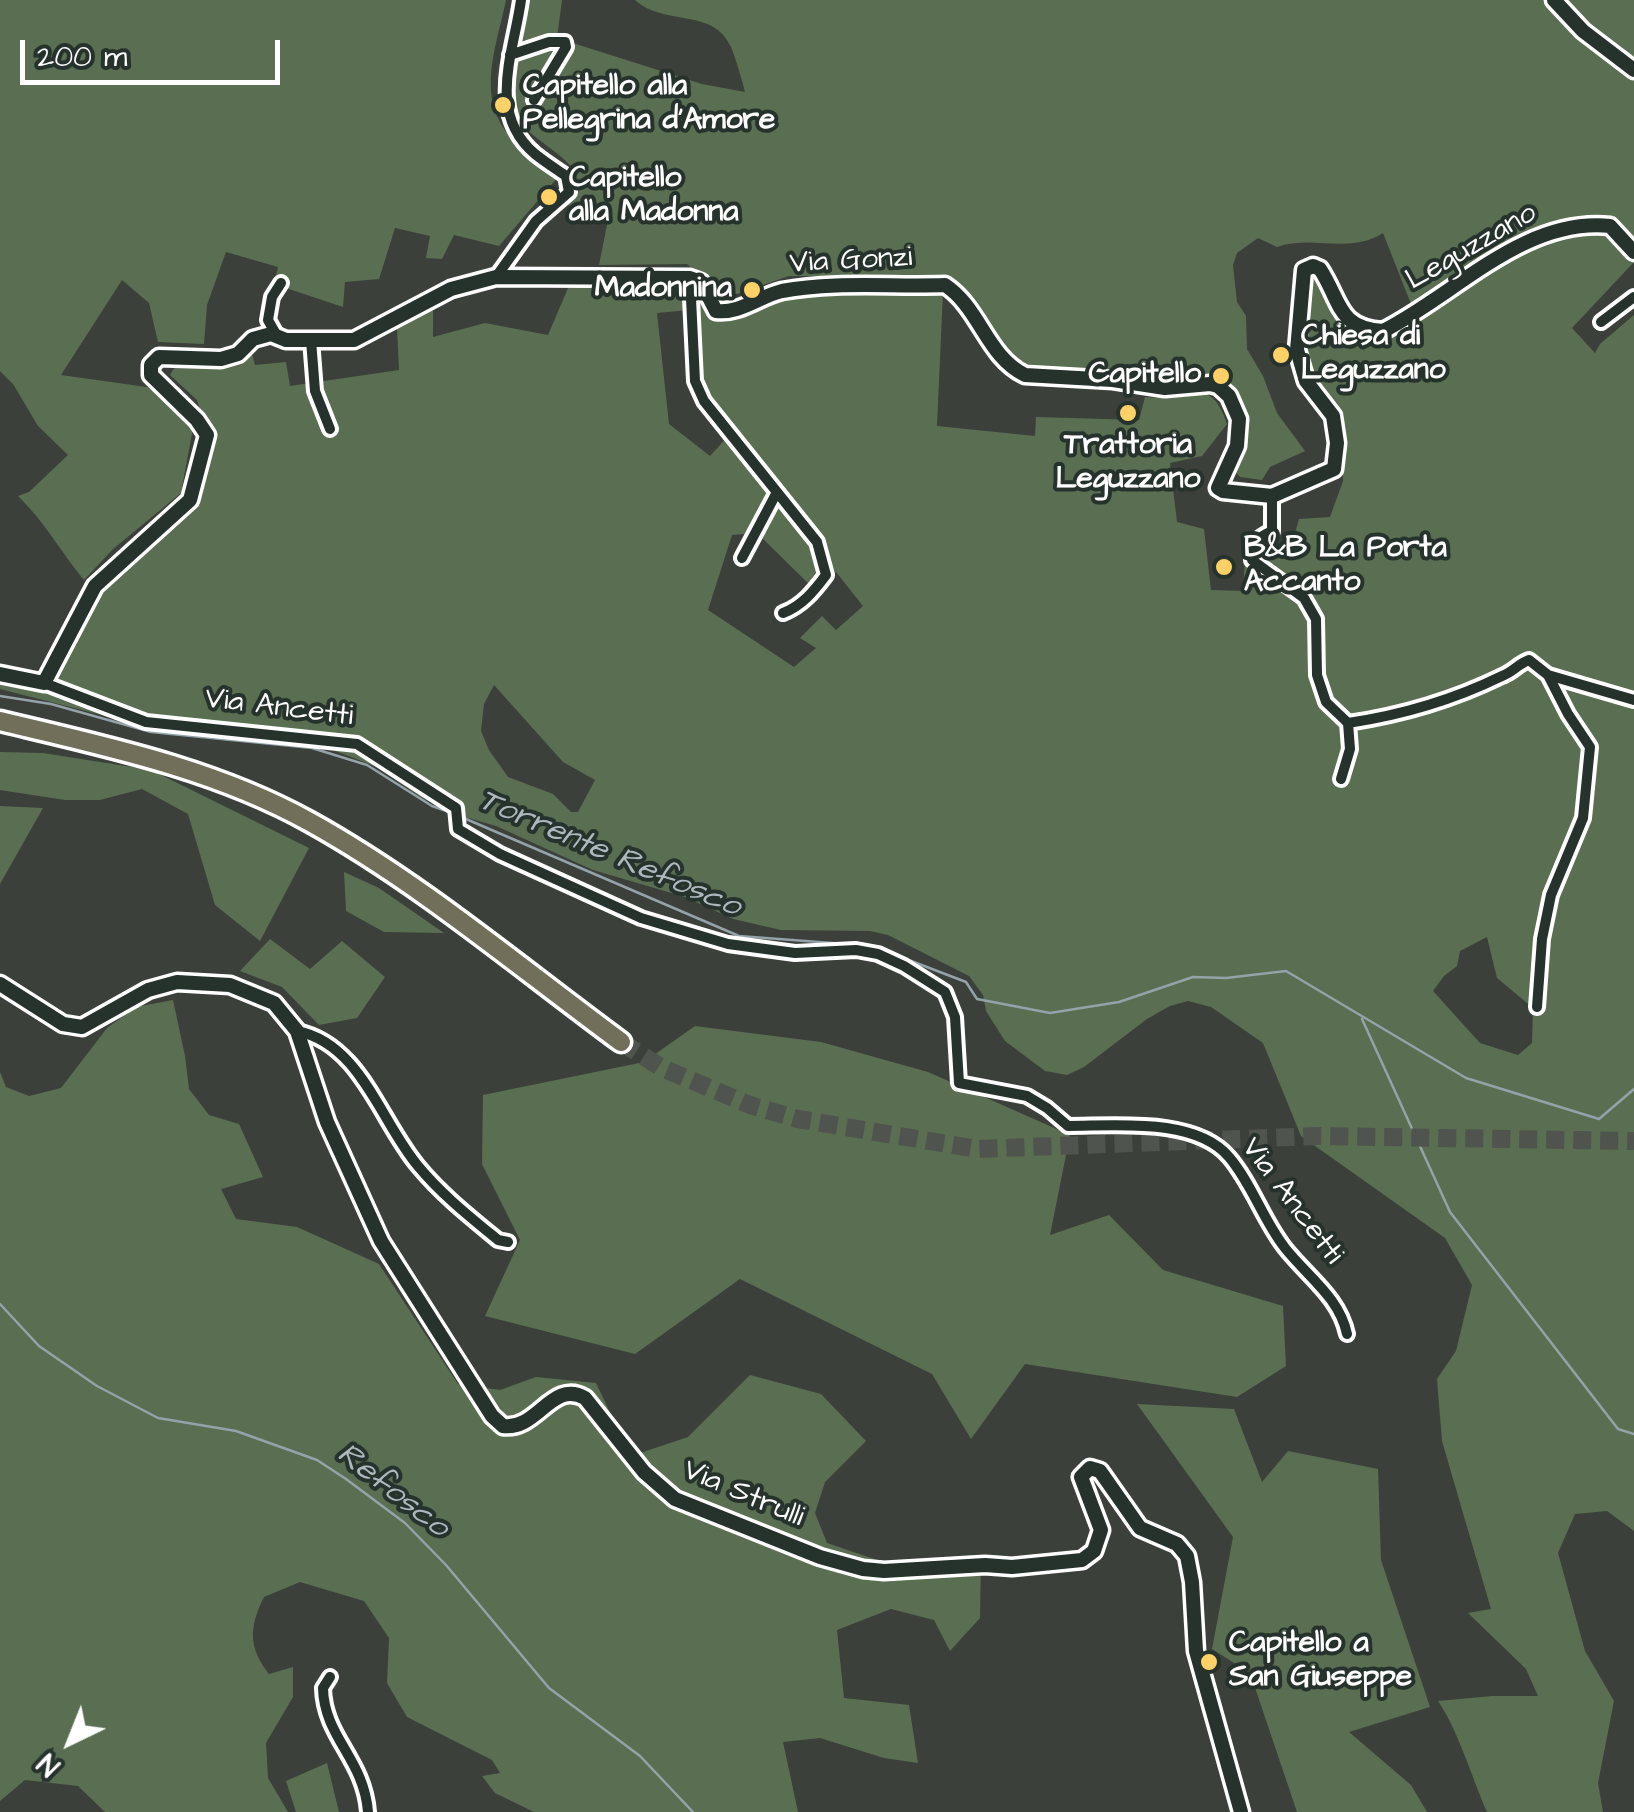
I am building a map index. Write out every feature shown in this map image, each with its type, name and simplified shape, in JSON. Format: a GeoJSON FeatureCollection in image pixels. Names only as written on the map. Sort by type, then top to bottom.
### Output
{"type":"FeatureCollection","features":[{"type":"Feature","properties":{"kind":"highway"},"geometry":{"type":"LineString","coordinates":[[0,721],[185,769],[308,820],[404,882],[620,1042]]}},
{"type":"Feature","properties":{"kind":"street"},"geometry":{"type":"LineString","coordinates":[[496,276],[536,221],[565,197],[570,186],[566,176],[533,152],[520,137],[509,115],[505,95],[521,0]]}},
{"type":"Feature","properties":{"kind":"street"},"geometry":{"type":"LineString","coordinates":[[1554,0],[1583,31],[1634,70]]}},
{"type":"Feature","properties":{"kind":"street"},"geometry":{"type":"LineString","coordinates":[[510,55],[550,42],[564,42],[566,47],[534,100]]}},
{"type":"Feature","properties":{"kind":"street","name":"Leguzzano"},"geometry":{"type":"LineString","coordinates":[[1304,270],[1313,266],[1320,269],[1348,320],[1368,330],[1382,331],[1540,236],[1583,223],[1610,226],[1634,252]]}},
{"type":"Feature","properties":{"kind":"street","name":"Via Gonzi"},"geometry":{"type":"LineString","coordinates":[[690,278],[701,282],[716,311],[726,312],[779,292],[806,288],[945,285],[968,306],[998,354],[1013,370],[1024,375],[1112,380],[1165,388],[1218,386],[1228,396],[1239,419],[1236,446],[1218,488],[1272,496],[1334,469],[1337,443],[1332,416],[1306,380],[1298,354],[1304,270]]}},
{"type":"Feature","properties":{"kind":"street"},"geometry":{"type":"LineString","coordinates":[[44,684],[95,586],[190,500],[207,435],[151,375],[151,365],[159,357],[221,359],[238,354],[254,339],[271,334],[311,340],[354,340],[451,289],[496,276],[690,278],[695,381],[704,400],[818,542],[826,575],[804,601],[783,613]]}},
{"type":"Feature","properties":{"kind":"street"},"geometry":{"type":"LineString","coordinates":[[279,337],[268,320],[272,298],[282,283]]}},
{"type":"Feature","properties":{"kind":"street"},"geometry":{"type":"LineString","coordinates":[[1601,322],[1634,298]]}},
{"type":"Feature","properties":{"kind":"street"},"geometry":{"type":"LineString","coordinates":[[311,340],[316,391],[330,429]]}},
{"type":"Feature","properties":{"kind":"street"},"geometry":{"type":"LineString","coordinates":[[742,558],[777,492]]}},
{"type":"Feature","properties":{"kind":"street"},"geometry":{"type":"LineString","coordinates":[[1272,496],[1272,531],[1257,538],[1251,548],[1252,560],[1304,598],[1316,619],[1316,675],[1326,702],[1348,723],[1350,749],[1340,779]]}},
{"type":"Feature","properties":{"kind":"street"},"geometry":{"type":"LineString","coordinates":[[1348,723],[1434,705],[1507,675],[1518,664],[1530,660],[1548,675],[1590,747],[1583,818],[1551,895],[1542,939],[1538,1007]]}},
{"type":"Feature","properties":{"kind":"street","name":"Via Ancetti"},"geometry":{"type":"LineString","coordinates":[[0,674],[44,684],[146,722],[357,744],[456,808],[458,829],[500,854],[613,907],[728,944],[795,953],[856,950],[878,954],[904,966],[946,992],[955,1017],[959,1083],[1027,1096],[1068,1126],[1159,1126],[1200,1136],[1227,1154],[1284,1247],[1342,1312],[1347,1334]]}},
{"type":"Feature","properties":{"kind":"street"},"geometry":{"type":"LineString","coordinates":[[1548,675],[1634,700]]}},
{"type":"Feature","properties":{"kind":"street"},"geometry":{"type":"LineString","coordinates":[[0,984],[63,1024],[82,1027],[148,990],[178,982],[230,985],[274,1002],[297,1031],[322,1037],[357,1070],[392,1132],[418,1167],[498,1240],[508,1242]]}},
{"type":"Feature","properties":{"kind":"street","name":"Via Strulli"},"geometry":{"type":"LineString","coordinates":[[297,1031],[327,1122],[380,1241],[492,1416],[503,1426],[524,1424],[558,1396],[578,1394],[652,1480],[675,1499],[849,1567],[884,1571],[985,1565],[1012,1568],[1082,1560],[1094,1551],[1101,1530],[1080,1480],[1086,1470],[1095,1468],[1140,1528],[1177,1544],[1187,1556],[1196,1651],[1241,1812]]}},
{"type":"Feature","properties":{"kind":"street"},"geometry":{"type":"LineString","coordinates":[[330,1677],[323,1688],[326,1714],[360,1771],[368,1812]]}},
{"type":"Feature","properties":{"kind":"green space"},"geometry":{"type":"Polygon","coordinates":[[[0,0],[506,0],[494,53],[493,105],[510,136],[558,177],[499,246],[454,235],[442,259],[426,258],[430,236],[395,228],[379,279],[345,282],[343,307],[274,284],[278,267],[226,252],[207,305],[204,344],[158,342],[149,303],[122,280],[61,375],[168,390],[191,417],[193,428],[181,493],[113,549],[84,580],[18,496],[29,492],[68,455],[38,426],[13,384],[0,371],[0,0]]]}},
{"type":"Feature","properties":{"kind":"green space"},"geometry":{"type":"Polygon","coordinates":[[[521,0],[562,0],[557,38],[702,84],[745,92],[733,52],[723,35],[701,22],[660,13],[635,0],[1634,0],[1634,242],[1594,221],[1475,265],[1411,304],[1383,233],[1357,243],[1304,242],[1277,247],[1258,238],[1237,253],[1233,265],[1237,302],[1246,316],[1247,349],[1263,376],[1277,413],[1305,451],[1270,467],[1262,480],[1240,477],[1231,467],[1248,414],[1209,377],[1149,385],[1028,365],[1006,351],[963,289],[942,276],[789,276],[737,294],[718,292],[687,264],[599,265],[609,215],[563,204],[574,188],[571,166],[521,124],[512,111],[506,80],[521,0]]]}},
{"type":"Feature","properties":{"kind":"green space"},"geometry":{"type":"Polygon","coordinates":[[[1578,230],[1608,232],[1634,252],[1634,262],[1572,328],[1595,353],[1634,315],[1634,1531],[1607,1511],[1575,1514],[1558,1553],[1585,1651],[1614,1701],[1598,1783],[1603,1812],[1487,1812],[1438,1701],[1538,1696],[1526,1669],[1468,1613],[1491,1609],[1442,1441],[1437,1379],[1456,1351],[1472,1285],[1445,1238],[1301,1136],[1263,1043],[1211,1007],[1188,1001],[1147,1019],[1084,1067],[1067,1075],[1045,1071],[1005,1041],[986,1011],[983,995],[969,976],[888,935],[870,931],[781,930],[733,919],[685,897],[593,870],[496,826],[458,815],[422,798],[377,767],[325,747],[168,732],[0,689],[0,677],[40,684],[88,600],[187,506],[206,427],[197,400],[170,375],[178,362],[250,347],[255,365],[286,362],[290,386],[399,370],[397,328],[433,308],[433,337],[485,323],[548,335],[571,281],[687,281],[714,310],[793,289],[943,291],[937,426],[1035,436],[1036,417],[1139,420],[1145,397],[1195,392],[1213,398],[1227,424],[1202,456],[1170,463],[1177,522],[1204,529],[1211,590],[1243,591],[1245,558],[1265,561],[1289,555],[1299,519],[1330,517],[1343,481],[1343,451],[1306,373],[1302,341],[1305,281],[1314,275],[1341,316],[1366,335],[1480,271],[1578,230]],[[699,309],[657,313],[669,424],[710,456],[730,434],[703,381],[699,309]],[[757,533],[732,535],[708,610],[794,667],[816,648],[800,638],[822,616],[836,630],[863,606],[836,572],[816,591],[757,533]],[[494,685],[484,704],[481,731],[508,777],[553,794],[571,812],[578,812],[595,780],[563,762],[494,685]],[[1487,937],[1460,951],[1457,966],[1433,991],[1480,1043],[1518,1055],[1532,1043],[1533,1008],[1497,978],[1487,937]]]}},
{"type":"Feature","properties":{"kind":"green space"},"geometry":{"type":"Polygon","coordinates":[[[0,752],[43,753],[151,770],[309,848],[260,941],[215,905],[188,814],[142,789],[100,800],[65,800],[0,790],[0,752]]]}},
{"type":"Feature","properties":{"kind":"green space"},"geometry":{"type":"Polygon","coordinates":[[[0,806],[43,808],[0,884],[0,806]]]}},
{"type":"Feature","properties":{"kind":"green space"},"geometry":{"type":"Polygon","coordinates":[[[344,872],[379,888],[444,933],[384,932],[346,911],[344,872]]]}},
{"type":"Feature","properties":{"kind":"green space"},"geometry":{"type":"Polygon","coordinates":[[[270,939],[310,969],[342,941],[385,977],[357,1018],[319,1025],[282,987],[240,971],[270,939]]]}},
{"type":"Feature","properties":{"kind":"green space"},"geometry":{"type":"Polygon","coordinates":[[[173,1000],[189,1089],[209,1115],[239,1124],[263,1177],[221,1189],[236,1219],[297,1227],[379,1264],[458,1384],[500,1390],[536,1377],[596,1383],[631,1456],[688,1437],[750,1375],[821,1394],[866,1441],[825,1482],[815,1513],[827,1543],[889,1564],[981,1560],[980,1618],[950,1651],[934,1620],[891,1609],[837,1630],[844,1698],[909,1705],[918,1763],[884,1758],[820,1738],[783,1742],[798,1812],[534,1812],[495,1793],[482,1776],[500,1773],[492,1760],[407,1717],[387,1683],[389,1638],[364,1601],[300,1582],[264,1597],[253,1627],[257,1655],[269,1674],[293,1667],[293,1697],[266,1743],[268,1778],[288,1812],[105,1812],[78,1786],[25,1780],[0,1801],[0,1072],[6,1087],[29,1096],[61,1088],[107,1028],[136,1007],[173,1000]]]}},
{"type":"Feature","properties":{"kind":"green space"},"geometry":{"type":"Polygon","coordinates":[[[695,1026],[821,1042],[928,1072],[1070,1135],[1050,1235],[1109,1215],[1163,1270],[1283,1306],[1286,1366],[1237,1397],[1025,1364],[971,1439],[932,1374],[740,1279],[635,1354],[485,1316],[520,1240],[482,1164],[483,1095],[644,1062],[695,1026]]]}},
{"type":"Feature","properties":{"kind":"green space"},"geometry":{"type":"Polygon","coordinates":[[[1137,1404],[1234,1409],[1262,1482],[1288,1451],[1378,1469],[1381,1560],[1430,1707],[1349,1732],[1411,1785],[1427,1812],[1297,1812],[1250,1673],[1212,1649],[1233,1537],[1137,1404]]]}},
{"type":"Feature","properties":{"kind":"green space"},"geometry":{"type":"Polygon","coordinates":[[[327,1763],[339,1812],[296,1812],[286,1781],[327,1763]]]}},
{"type":"Feature","properties":{"kind":"waterway","name":"Torrente Refosco"},"geometry":{"type":"LineString","coordinates":[[0,696],[51,704],[151,732],[312,748],[367,765],[432,806],[452,813]]}},
{"type":"Feature","properties":{"kind":"waterway","name":"Torrente Refosco"},"geometry":{"type":"LineString","coordinates":[[459,816],[739,936],[872,946],[966,982],[977,999],[1050,1013],[1119,1002],[1193,977],[1226,978],[1286,971],[1466,1078],[1599,1119],[1634,1089]]}},
{"type":"Feature","properties":{"kind":"waterway"},"geometry":{"type":"LineString","coordinates":[[1362,1019],[1450,1212],[1618,1429],[1634,1434]]}},
{"type":"Feature","properties":{"kind":"waterway","name":"Refosco"},"geometry":{"type":"LineString","coordinates":[[0,1304],[39,1346],[97,1386],[158,1418],[236,1431],[317,1460],[346,1479],[405,1523],[446,1565],[549,1688],[640,1756],[693,1812]]}},
{"type":"Feature","properties":{"kind":"tunnel"},"geometry":{"type":"LineString","coordinates":[[621,1042],[662,1068],[750,1105],[798,1119],[977,1149],[1318,1136],[1634,1141]]}},
{"type":"Feature","properties":{"kind":"place","name":"Capitello alla Pellegrina d'Amore"},"geometry":{"type":"Point","coordinates":[503,105]}},
{"type":"Feature","properties":{"kind":"place","name":"Capitello alla Madonna"},"geometry":{"type":"Point","coordinates":[549,197]}},
{"type":"Feature","properties":{"kind":"place","name":"Madonnina"},"geometry":{"type":"Point","coordinates":[752,290]}},
{"type":"Feature","properties":{"kind":"place","name":"Chiesa di Leguzzano"},"geometry":{"type":"Point","coordinates":[1281,355]}},
{"type":"Feature","properties":{"kind":"place","name":"Capitello"},"geometry":{"type":"Point","coordinates":[1221,376]}},
{"type":"Feature","properties":{"kind":"place","name":"Trattoria Leguzzano"},"geometry":{"type":"Point","coordinates":[1128,413]}},
{"type":"Feature","properties":{"kind":"place","name":"B&B La Porta Accanto"},"geometry":{"type":"Point","coordinates":[1224,567]}},
{"type":"Feature","properties":{"kind":"place","name":"Capitello a San Giuseppe"},"geometry":{"type":"Point","coordinates":[1209,1662]}}]}
